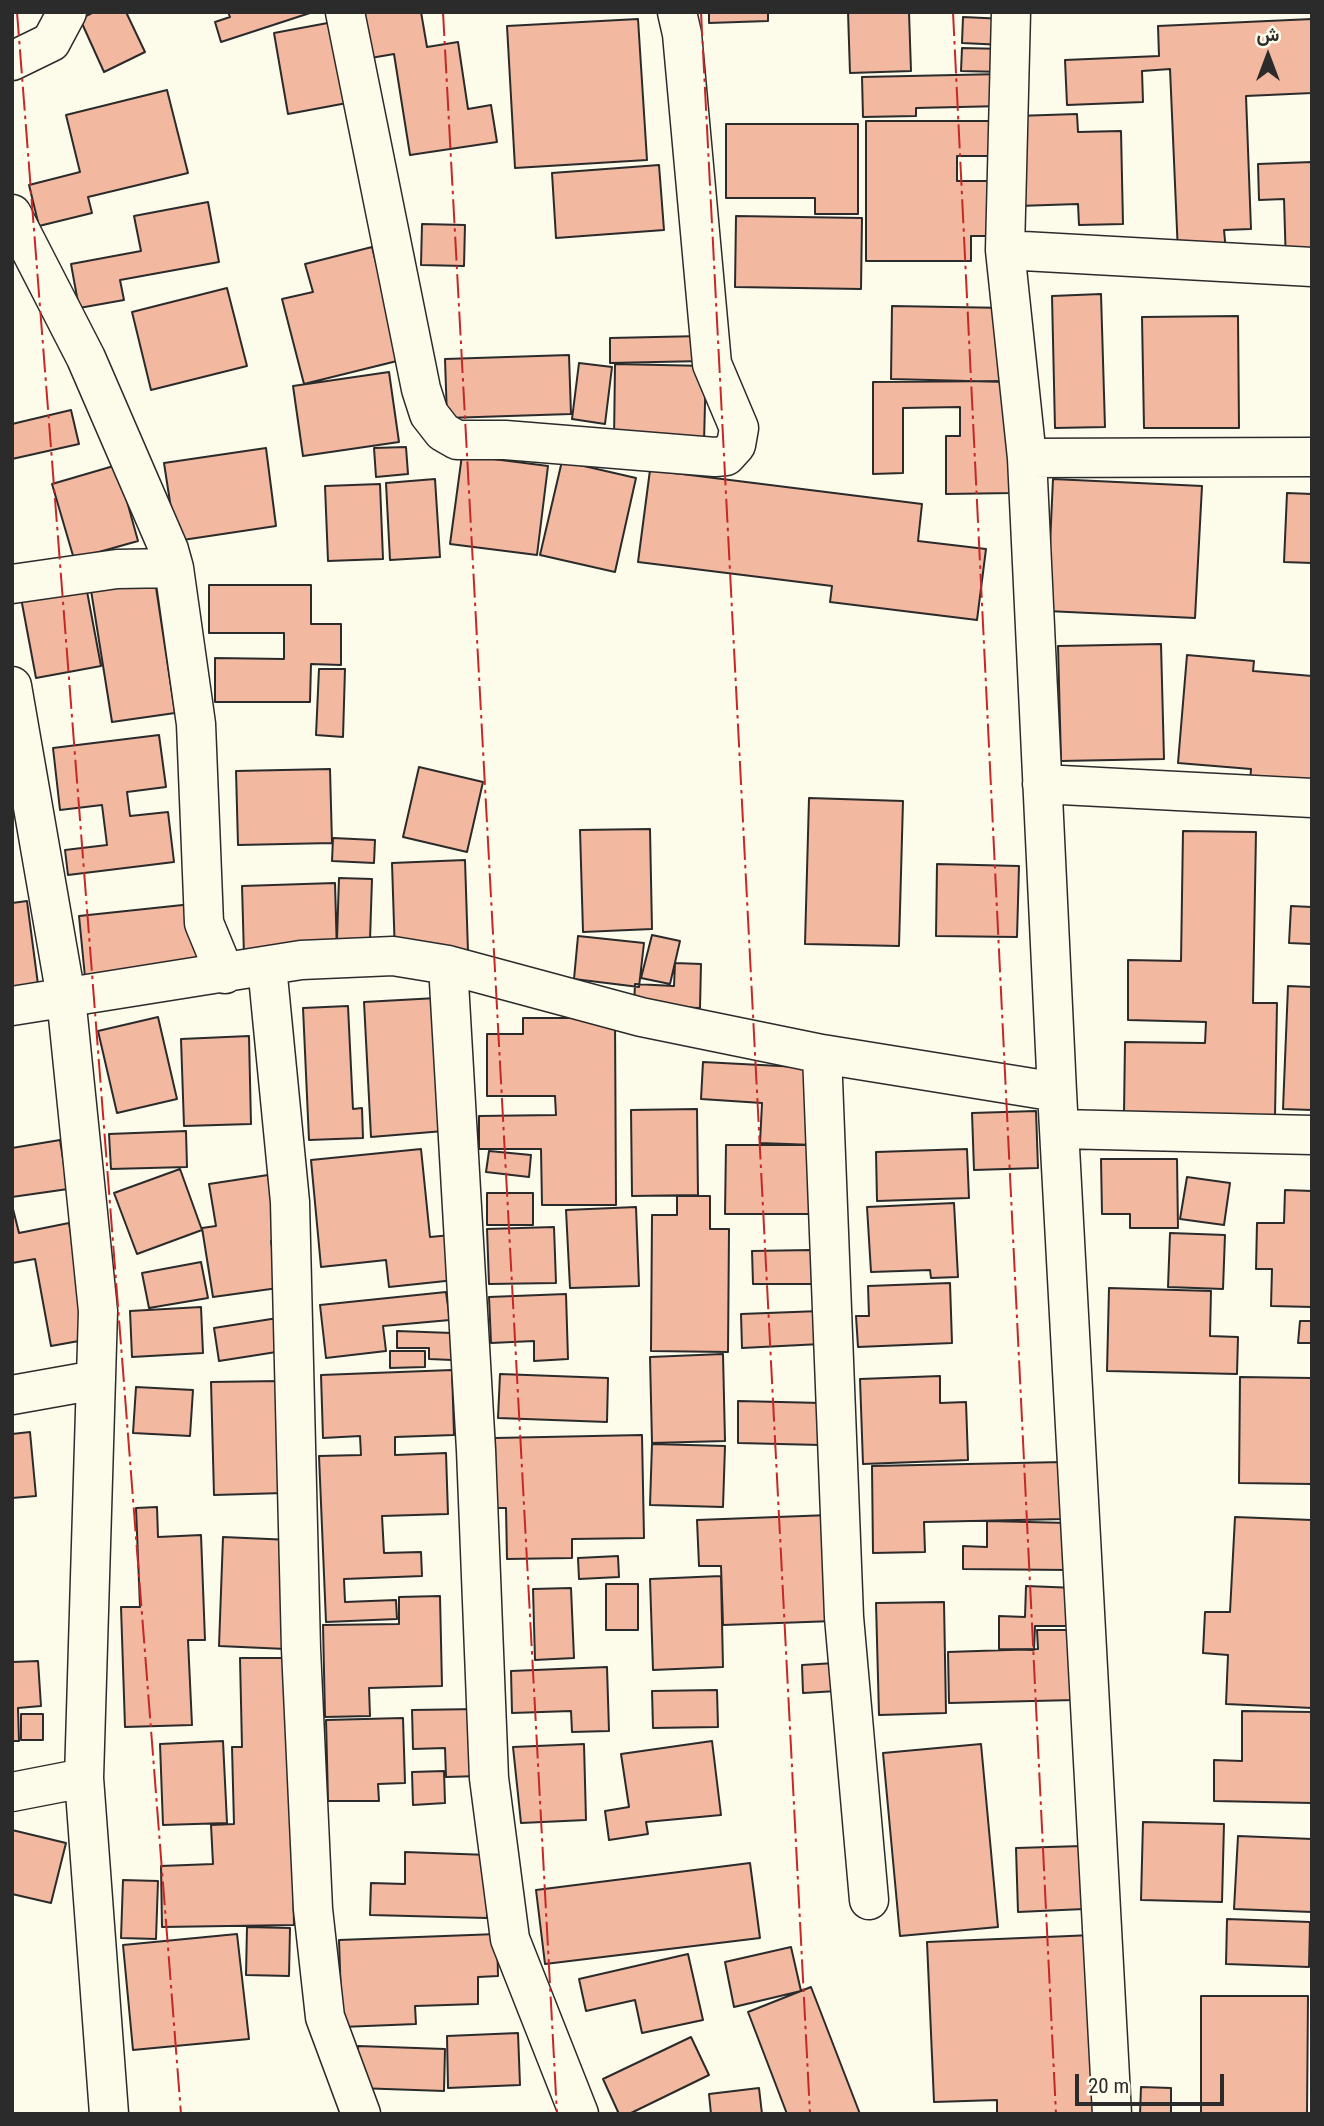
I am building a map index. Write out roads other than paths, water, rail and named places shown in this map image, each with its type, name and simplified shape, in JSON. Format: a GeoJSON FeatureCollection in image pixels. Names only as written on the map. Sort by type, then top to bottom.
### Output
{"type":"FeatureCollection","features":[{"type":"Feature","properties":{"kind":"street"},"geometry":{"type":"LineString","coordinates":[[12,61],[51,42],[66,12]]}},
{"type":"Feature","properties":{"kind":"street"},"geometry":{"type":"LineString","coordinates":[[345,12],[421,389],[429,414],[443,432],[457,440],[505,440],[726,456],[736,445],[739,428],[712,364],[682,34],[677,12]]}},
{"type":"Feature","properties":{"kind":"street"},"geometry":{"type":"LineString","coordinates":[[1011,12],[1004,250],[1027,458],[1058,1110],[1112,2114]]}},
{"type":"Feature","properties":{"kind":"street"},"geometry":{"type":"LineString","coordinates":[[12,214],[86,358],[169,550],[174,568],[196,724],[204,923],[225,974]]}},
{"type":"Feature","properties":{"kind":"street"},"geometry":{"type":"LineString","coordinates":[[1004,250],[1312,268]]}},
{"type":"Feature","properties":{"kind":"street"},"geometry":{"type":"LineString","coordinates":[[1027,458],[1312,457]]}},
{"type":"Feature","properties":{"kind":"street"},"geometry":{"type":"LineString","coordinates":[[12,584],[117,569],[174,568]]}},
{"type":"Feature","properties":{"kind":"street"},"geometry":{"type":"LineString","coordinates":[[12,686],[66,997],[98,1311],[84,1778],[108,2114]]}},
{"type":"Feature","properties":{"kind":"street"},"geometry":{"type":"LineString","coordinates":[[1042,784],[1312,798]]}},
{"type":"Feature","properties":{"kind":"street"},"geometry":{"type":"LineString","coordinates":[[12,1006],[301,960],[393,956],[448,964],[641,1017],[822,1054],[1058,1110],[1312,1135]]}},
{"type":"Feature","properties":{"kind":"street"},"geometry":{"type":"LineString","coordinates":[[448,964],[476,1450],[489,1779],[510,1939],[579,2114]]}},
{"type":"Feature","properties":{"kind":"street"},"geometry":{"type":"LineString","coordinates":[[267,966],[290,1202],[301,1649],[313,1909],[325,2017],[361,2114]]}},
{"type":"Feature","properties":{"kind":"street"},"geometry":{"type":"LineString","coordinates":[[822,1054],[844,1617],[869,1900]]}},
{"type":"Feature","properties":{"kind":"street"},"geometry":{"type":"LineString","coordinates":[[12,1395],[96,1380]]}},
{"type":"Feature","properties":{"kind":"street"},"geometry":{"type":"LineString","coordinates":[[12,1792],[84,1778]]}}]}
